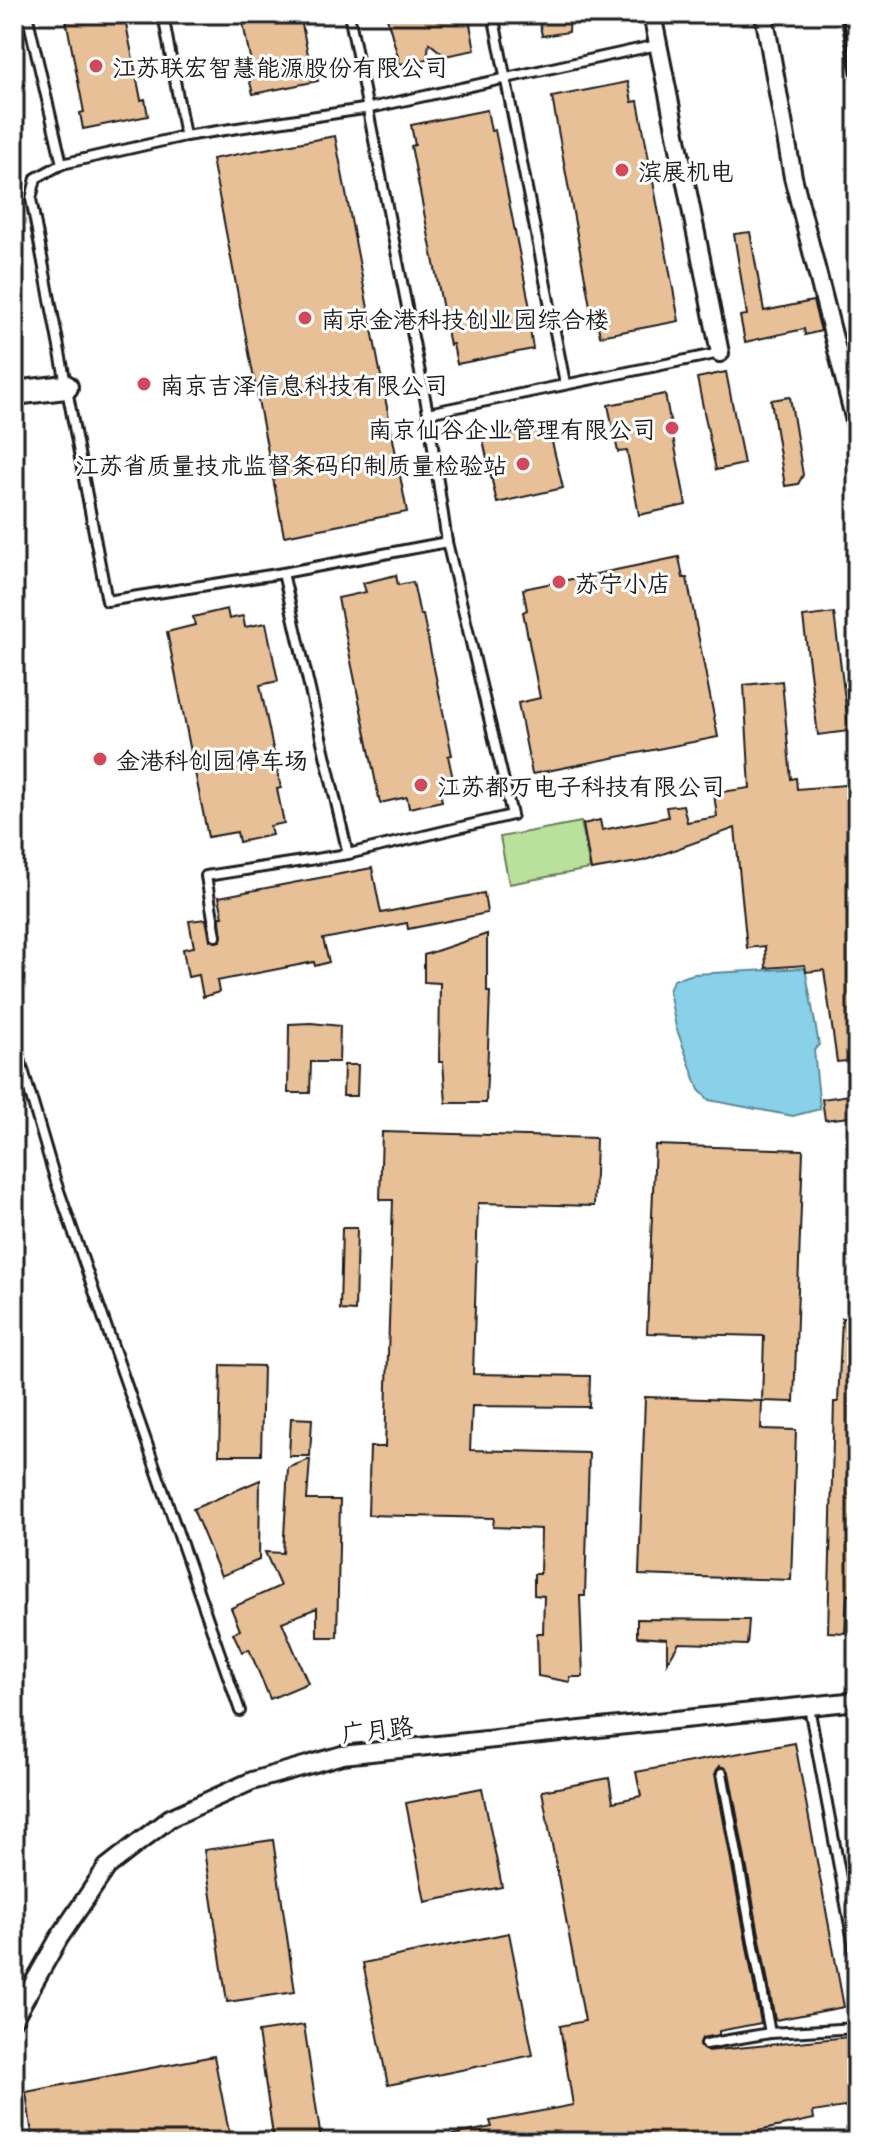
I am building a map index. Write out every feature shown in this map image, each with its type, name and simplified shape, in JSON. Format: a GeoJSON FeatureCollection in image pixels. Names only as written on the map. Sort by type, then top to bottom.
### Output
{"type":"FeatureCollection","features":[{"type":"Feature","properties":{"kind":"street"},"geometry":{"type":"LineString","coordinates":[[652,14],[720,353]]}},
{"type":"Feature","properties":{"kind":"street"},"geometry":{"type":"LineString","coordinates":[[764,14],[793,177],[857,429]]}},
{"type":"Feature","properties":{"kind":"street"},"geometry":{"type":"LineString","coordinates":[[14,393],[66,387]]}},
{"type":"Feature","properties":{"kind":"street","name":"广月路"},"geometry":{"type":"LineString","coordinates":[[14,2018],[59,1938],[107,1867],[170,1818],[252,1781],[342,1755],[857,1701]]}},
{"type":"Feature","properties":{"kind":"lane"},"geometry":{"type":"LineString","coordinates":[[27,14],[62,164]]}},
{"type":"Feature","properties":{"kind":"lane"},"geometry":{"type":"LineString","coordinates":[[163,14],[185,136]]}},
{"type":"Feature","properties":{"kind":"lane"},"geometry":{"type":"LineString","coordinates":[[216,936],[206,876],[348,854],[512,815],[447,542],[428,413],[349,14]]}},
{"type":"Feature","properties":{"kind":"lane"},"geometry":{"type":"LineString","coordinates":[[493,14],[565,383]]}},
{"type":"Feature","properties":{"kind":"lane"},"geometry":{"type":"LineString","coordinates":[[447,542],[283,573],[107,601],[31,199],[36,178],[62,164],[185,136],[370,108],[657,45]]}},
{"type":"Feature","properties":{"kind":"lane"},"geometry":{"type":"LineString","coordinates":[[428,413],[720,353]]}},
{"type":"Feature","properties":{"kind":"lane"},"geometry":{"type":"LineString","coordinates":[[283,573],[348,854]]}},
{"type":"Feature","properties":{"kind":"lane"},"geometry":{"type":"LineString","coordinates":[[14,1039],[56,1182],[240,1711]]}},
{"type":"Feature","properties":{"kind":"lane"},"geometry":{"type":"LineString","coordinates":[[809,1707],[857,1963]]}},
{"type":"Feature","properties":{"kind":"lane"},"geometry":{"type":"LineString","coordinates":[[722,1773],[770,2033]]}},
{"type":"Feature","properties":{"kind":"lane"},"geometry":{"type":"LineString","coordinates":[[706,2044],[770,2033],[857,2028]]}},
{"type":"Feature","properties":{"kind":"green space"},"geometry":{"type":"Polygon","coordinates":[[[581,822],[590,869],[509,884],[500,837],[581,822]]]}},
{"type":"Feature","properties":{"kind":"water"},"geometry":{"type":"Polygon","coordinates":[[[805,968],[819,1045],[814,1050],[820,1109],[793,1116],[709,1100],[699,1090],[676,1027],[669,991],[673,980],[694,974],[805,968]]]}},
{"type":"Feature","properties":{"kind":"building"},"geometry":{"type":"Polygon","coordinates":[[[65,14],[124,14],[141,100],[145,99],[148,116],[83,129],[80,113],[84,112],[65,14]]]}},
{"type":"Feature","properties":{"kind":"building"},"geometry":{"type":"Polygon","coordinates":[[[241,14],[300,14],[310,65],[315,65],[318,81],[253,94],[249,78],[254,77],[241,14]]]}},
{"type":"Feature","properties":{"kind":"building"},"geometry":{"type":"Polygon","coordinates":[[[386,14],[468,14],[475,50],[445,56],[429,43],[427,59],[400,64],[386,14]]]}},
{"type":"Feature","properties":{"kind":"building"},"geometry":{"type":"Polygon","coordinates":[[[538,14],[570,14],[569,32],[542,36],[538,14]]]}},
{"type":"Feature","properties":{"kind":"building"},"geometry":{"type":"Polygon","coordinates":[[[628,82],[632,102],[638,101],[679,321],[600,336],[596,316],[592,317],[552,97],[628,82]]]}},
{"type":"Feature","properties":{"kind":"building"},"geometry":{"type":"Polygon","coordinates":[[[487,110],[491,131],[495,130],[534,328],[530,329],[533,349],[457,364],[453,344],[450,345],[411,146],[415,145],[411,125],[487,110]]]}},
{"type":"Feature","properties":{"kind":"building","name":"南京金港科技创业园综合楼"},"geometry":{"type":"Polygon","coordinates":[[[335,136],[407,512],[284,536],[212,159],[335,136]]]}},
{"type":"Feature","properties":{"kind":"building"},"geometry":{"type":"Polygon","coordinates":[[[750,232],[764,311],[813,301],[821,331],[805,335],[804,329],[745,342],[740,316],[747,315],[734,234],[750,232]]]}},
{"type":"Feature","properties":{"kind":"building"},"geometry":{"type":"Polygon","coordinates":[[[726,372],[744,464],[716,470],[697,378],[726,372]]]}},
{"type":"Feature","properties":{"kind":"building"},"geometry":{"type":"Polygon","coordinates":[[[665,394],[686,505],[639,515],[627,451],[618,452],[608,405],[665,394]]]}},
{"type":"Feature","properties":{"kind":"building"},"geometry":{"type":"Polygon","coordinates":[[[790,397],[803,475],[798,484],[785,486],[771,400],[790,397]]]}},
{"type":"Feature","properties":{"kind":"building","name":"江苏省质量技术监督条码印制质量检验站"},"geometry":{"type":"Polygon","coordinates":[[[548,425],[563,488],[497,503],[483,440],[548,425]]]}},
{"type":"Feature","properties":{"kind":"building"},"geometry":{"type":"Polygon","coordinates":[[[679,557],[683,578],[687,578],[718,737],[532,774],[518,703],[540,698],[523,612],[527,610],[523,589],[679,557]]]}},
{"type":"Feature","properties":{"kind":"building"},"geometry":{"type":"Polygon","coordinates":[[[396,575],[398,585],[413,582],[420,615],[423,615],[452,755],[448,756],[455,788],[440,792],[442,801],[409,808],[407,797],[380,803],[338,598],[366,592],[363,583],[396,575]]]}},
{"type":"Feature","properties":{"kind":"building"},"geometry":{"type":"Polygon","coordinates":[[[227,609],[229,619],[243,616],[245,627],[266,623],[278,681],[260,685],[281,788],[277,789],[284,823],[270,826],[272,835],[239,842],[237,832],[208,837],[167,632],[195,625],[193,617],[227,609]]]}},
{"type":"Feature","properties":{"kind":"building"},"geometry":{"type":"Polygon","coordinates":[[[834,613],[849,731],[818,735],[803,617],[834,613]]]}},
{"type":"Feature","properties":{"kind":"building"},"geometry":{"type":"Polygon","coordinates":[[[782,681],[791,779],[796,778],[797,789],[857,784],[857,1060],[837,1062],[824,970],[806,972],[805,965],[766,968],[765,946],[747,948],[735,828],[643,861],[591,870],[583,824],[600,820],[602,830],[668,817],[666,807],[683,805],[687,822],[717,817],[714,793],[750,788],[744,685],[782,681]]]}},
{"type":"Feature","properties":{"kind":"building"},"geometry":{"type":"Polygon","coordinates":[[[372,868],[381,913],[484,893],[487,913],[408,929],[407,923],[323,939],[329,962],[315,966],[314,962],[217,981],[219,992],[203,997],[199,975],[188,977],[183,949],[194,947],[189,921],[206,919],[210,940],[221,941],[220,917],[223,917],[219,897],[372,868]]]}},
{"type":"Feature","properties":{"kind":"building"},"geometry":{"type":"Polygon","coordinates":[[[487,934],[487,992],[490,992],[486,1103],[446,1103],[443,1062],[439,1062],[440,983],[424,982],[424,955],[487,934]]]}},
{"type":"Feature","properties":{"kind":"building"},"geometry":{"type":"Polygon","coordinates":[[[289,1024],[340,1026],[339,1062],[311,1062],[310,1093],[288,1093],[289,1024]]]}},
{"type":"Feature","properties":{"kind":"building"},"geometry":{"type":"Polygon","coordinates":[[[344,1065],[358,1065],[357,1096],[343,1096],[344,1065]]]}},
{"type":"Feature","properties":{"kind":"building"},"geometry":{"type":"Polygon","coordinates":[[[857,1094],[857,1116],[825,1120],[822,1099],[857,1094]]]}},
{"type":"Feature","properties":{"kind":"building"},"geometry":{"type":"Polygon","coordinates":[[[382,1132],[596,1138],[594,1206],[478,1203],[473,1374],[590,1376],[589,1407],[472,1406],[470,1450],[589,1453],[585,1596],[580,1596],[583,1677],[570,1677],[570,1682],[538,1676],[537,1633],[543,1633],[544,1596],[534,1595],[534,1574],[540,1574],[541,1529],[493,1527],[494,1518],[368,1515],[370,1447],[385,1447],[393,1200],[380,1200],[382,1132]]]}},
{"type":"Feature","properties":{"kind":"building"},"geometry":{"type":"Polygon","coordinates":[[[655,1145],[803,1150],[794,1402],[762,1401],[764,1336],[647,1333],[655,1145]]]}},
{"type":"Feature","properties":{"kind":"building"},"geometry":{"type":"Polygon","coordinates":[[[342,1228],[357,1228],[355,1311],[340,1310],[342,1228]]]}},
{"type":"Feature","properties":{"kind":"building"},"geometry":{"type":"Polygon","coordinates":[[[842,1318],[857,1319],[857,1395],[852,1395],[850,1462],[857,1462],[857,1595],[847,1595],[845,1633],[828,1632],[834,1402],[838,1402],[842,1318]]]}},
{"type":"Feature","properties":{"kind":"building"},"geometry":{"type":"Polygon","coordinates":[[[221,1365],[263,1366],[261,1455],[219,1455],[221,1365]]]}},
{"type":"Feature","properties":{"kind":"building"},"geometry":{"type":"Polygon","coordinates":[[[645,1397],[762,1401],[761,1429],[796,1430],[791,1580],[639,1575],[645,1397]]]}},
{"type":"Feature","properties":{"kind":"building"},"geometry":{"type":"Polygon","coordinates":[[[291,1418],[312,1419],[310,1456],[289,1456],[291,1418]]]}},
{"type":"Feature","properties":{"kind":"building"},"geometry":{"type":"Polygon","coordinates":[[[310,1459],[307,1500],[340,1500],[337,1637],[317,1637],[317,1608],[282,1622],[308,1683],[270,1699],[249,1649],[242,1652],[233,1633],[240,1630],[231,1608],[280,1586],[265,1552],[283,1553],[288,1468],[310,1459]]]}},
{"type":"Feature","properties":{"kind":"building"},"geometry":{"type":"Polygon","coordinates":[[[260,1480],[259,1560],[221,1576],[193,1509],[260,1480]]]}},
{"type":"Feature","properties":{"kind":"building"},"geometry":{"type":"Polygon","coordinates":[[[637,1619],[749,1620],[747,1645],[679,1643],[667,1663],[667,1639],[637,1637],[637,1619]]]}},
{"type":"Feature","properties":{"kind":"building"},"geometry":{"type":"Polygon","coordinates":[[[795,1743],[844,2007],[775,2020],[729,1772],[720,1766],[715,1774],[761,2023],[719,2031],[719,2035],[702,2038],[699,2046],[707,2051],[848,2037],[851,2054],[855,2054],[857,2064],[857,2105],[813,2112],[814,2119],[707,2142],[452,2142],[452,2135],[492,2127],[490,2121],[573,2105],[560,2026],[585,2021],[542,1791],[609,1778],[613,1802],[641,1796],[636,1772],[795,1743]]]}},
{"type":"Feature","properties":{"kind":"building"},"geometry":{"type":"Polygon","coordinates":[[[482,1788],[502,1887],[425,1902],[406,1803],[482,1788]]]}},
{"type":"Feature","properties":{"kind":"building"},"geometry":{"type":"Polygon","coordinates":[[[273,1840],[295,1992],[227,2002],[204,1850],[273,1840]]]}},
{"type":"Feature","properties":{"kind":"building"},"geometry":{"type":"Polygon","coordinates":[[[509,1933],[533,2055],[388,2085],[363,1963],[509,1933]]]}},
{"type":"Feature","properties":{"kind":"building"},"geometry":{"type":"Polygon","coordinates":[[[304,2025],[321,2139],[274,2142],[258,2032],[304,2025]]]}},
{"type":"Feature","properties":{"kind":"building"},"geometry":{"type":"Polygon","coordinates":[[[214,2056],[231,2142],[33,2142],[26,2092],[214,2056]]]}},
{"type":"Feature","properties":{"kind":"railway"},"geometry":{"type":"LineString","coordinates":[[842,14],[857,98]]}},
{"type":"Feature","properties":{"kind":"place","name":"江苏联宏智慧能源股份有限公司"},"geometry":{"type":"Point","coordinates":[96,66]}},
{"type":"Feature","properties":{"kind":"place","name":"滨展机电"},"geometry":{"type":"Point","coordinates":[622,170]}},
{"type":"Feature","properties":{"kind":"place","name":"南京金港科技创业园综合楼"},"geometry":{"type":"Point","coordinates":[305,318]}},
{"type":"Feature","properties":{"kind":"place","name":"南京吉泽信息科技有限公司"},"geometry":{"type":"Point","coordinates":[144,384]}},
{"type":"Feature","properties":{"kind":"place","name":"南京仙谷企业管理有限公司"},"geometry":{"type":"Point","coordinates":[672,428]}},
{"type":"Feature","properties":{"kind":"place","name":"江苏省质量技术监督条码印制质量检验站"},"geometry":{"type":"Point","coordinates":[523,464]}},
{"type":"Feature","properties":{"kind":"place","name":"苏宁小店"},"geometry":{"type":"Point","coordinates":[559,582]}},
{"type":"Feature","properties":{"kind":"place","name":"金港科创园停车场"},"geometry":{"type":"Point","coordinates":[100,759]}},
{"type":"Feature","properties":{"kind":"place","name":"江苏都万电子科技有限公司"},"geometry":{"type":"Point","coordinates":[421,785]}}]}
